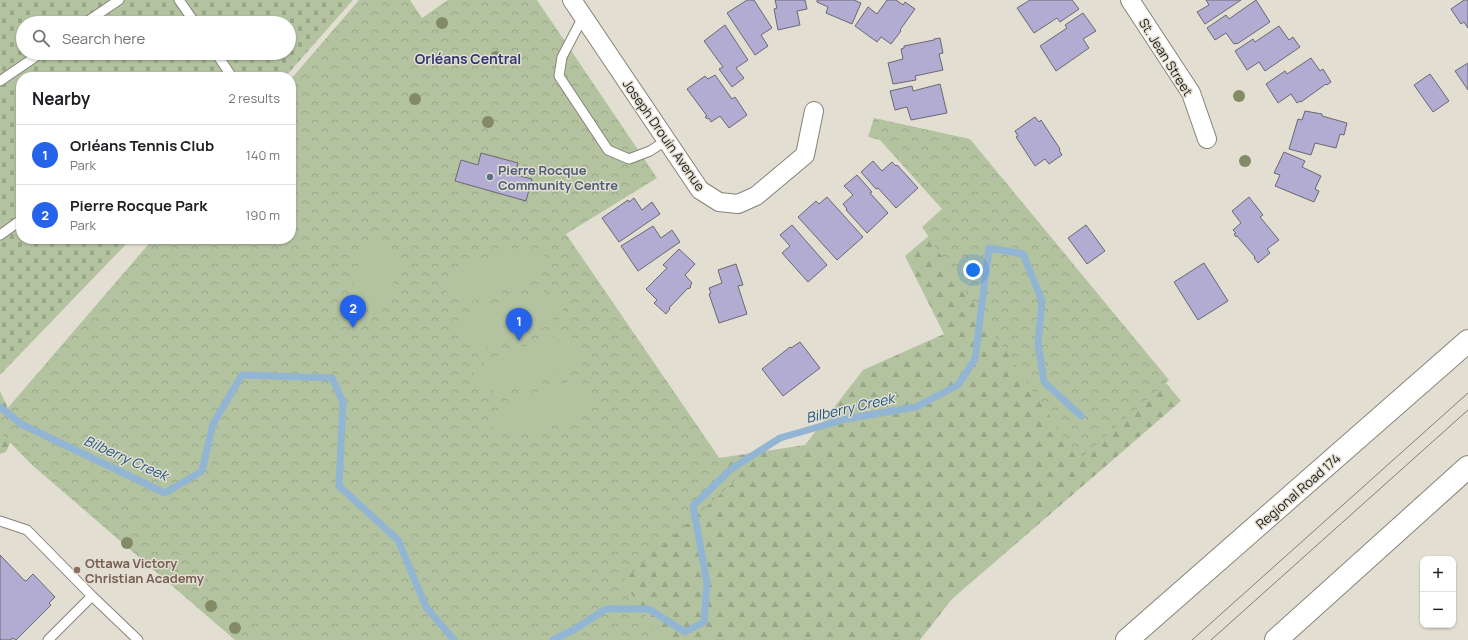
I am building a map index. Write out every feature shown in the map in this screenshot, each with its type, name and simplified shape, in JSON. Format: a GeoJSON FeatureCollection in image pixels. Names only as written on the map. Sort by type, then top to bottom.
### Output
{"type":"FeatureCollection","features":[{"type":"Feature","properties":{"kind":"highway","name":"Regional Road 174"},"geometry":{"type":"LineString","coordinates":[[1127,640],[1468,341]]}},
{"type":"Feature","properties":{"kind":"highway"},"geometry":{"type":"LineString","coordinates":[[1276,640],[1468,467]]}},
{"type":"Feature","properties":{"kind":"street","name":"Joseph Drouin Avenue"},"geometry":{"type":"LineString","coordinates":[[572,0],[700,190],[719,202],[738,204],[756,196],[805,155],[814,110]]}},
{"type":"Feature","properties":{"kind":"street","name":"St. Jean Street"},"geometry":{"type":"LineString","coordinates":[[1130,0],[1191,93],[1207,139]]}},
{"type":"Feature","properties":{"kind":"lane"},"geometry":{"type":"LineString","coordinates":[[95,16],[119,0]]}},
{"type":"Feature","properties":{"kind":"lane"},"geometry":{"type":"LineString","coordinates":[[179,0],[190,16]]}},
{"type":"Feature","properties":{"kind":"lane"},"geometry":{"type":"LineString","coordinates":[[583,18],[562,57],[559,76],[608,150],[629,159],[650,151],[666,140]]}},
{"type":"Feature","properties":{"kind":"lane"},"geometry":{"type":"LineString","coordinates":[[0,81],[31,60]]}},
{"type":"Feature","properties":{"kind":"lane"},"geometry":{"type":"LineString","coordinates":[[221,60],[229,72]]}},
{"type":"Feature","properties":{"kind":"lane"},"geometry":{"type":"LineString","coordinates":[[0,235],[16,224]]}},
{"type":"Feature","properties":{"kind":"lane"},"geometry":{"type":"LineString","coordinates":[[0,521],[27,530],[138,640]]}},
{"type":"Feature","properties":{"kind":"lane"},"geometry":{"type":"LineString","coordinates":[[48,640],[92,596]]}},
{"type":"Feature","properties":{"kind":"green space"},"geometry":{"type":"Polygon","coordinates":[[[0,0],[353,0],[289,72],[16,72],[16,244],[126,244],[0,375],[0,0]]]}},
{"type":"Feature","properties":{"kind":"green space"},"geometry":{"type":"Polygon","coordinates":[[[359,0],[410,0],[422,18],[448,0],[537,0],[657,178],[566,234],[735,481],[623,581],[662,640],[235,640],[31,464],[0,432],[0,417],[149,244],[296,244],[296,73],[359,0]]]}},
{"type":"Feature","properties":{"kind":"green space"},"geometry":{"type":"Polygon","coordinates":[[[874,118],[970,139],[1169,380],[1079,460],[922,227],[942,209],[880,140],[868,137],[874,118]]]}},
{"type":"Feature","properties":{"kind":"green space"},"geometry":{"type":"Polygon","coordinates":[[[975,153],[1181,401],[952,599],[920,640],[556,640],[565,481],[805,445],[863,370],[944,334],[905,256],[951,217],[975,153]]]}},
{"type":"Feature","properties":{"kind":"green space"},"geometry":{"type":"Polygon","coordinates":[[[365,241],[402,252],[386,307],[349,296],[365,241]]]}},
{"type":"Feature","properties":{"kind":"green space"},"geometry":{"type":"Polygon","coordinates":[[[527,245],[530,252],[542,248],[549,267],[536,271],[539,279],[465,304],[462,296],[450,300],[443,281],[456,277],[453,269],[527,245]]]}},
{"type":"Feature","properties":{"kind":"green space"},"geometry":{"type":"Polygon","coordinates":[[[543,289],[545,296],[557,292],[564,312],[552,316],[554,324],[480,349],[477,341],[465,345],[458,326],[471,322],[468,314],[543,289]]]}},
{"type":"Feature","properties":{"kind":"green space"},"geometry":{"type":"Polygon","coordinates":[[[558,335],[560,342],[573,338],[579,358],[567,362],[569,370],[495,394],[492,387],[480,391],[473,372],[486,367],[484,360],[558,335]]]}},
{"type":"Feature","properties":{"kind":"green space"},"geometry":{"type":"Polygon","coordinates":[[[573,380],[576,387],[588,383],[594,402],[582,406],[585,414],[510,439],[507,431],[495,435],[489,416],[501,412],[499,404],[573,380]]]}},
{"type":"Feature","properties":{"kind":"green space"},"geometry":{"type":"Polygon","coordinates":[[[0,391],[17,428],[6,452],[0,454],[0,391]]]}},
{"type":"Feature","properties":{"kind":"building"},"geometry":{"type":"Polygon","coordinates":[[[747,0],[754,0],[772,28],[761,35],[768,46],[755,55],[727,13],[747,0]]]}},
{"type":"Feature","properties":{"kind":"building"},"geometry":{"type":"Polygon","coordinates":[[[775,0],[805,0],[807,9],[797,11],[800,25],[778,30],[774,9],[777,8],[775,0]]]}},
{"type":"Feature","properties":{"kind":"building"},"geometry":{"type":"Polygon","coordinates":[[[817,0],[854,0],[861,3],[852,24],[826,13],[828,7],[817,2],[817,0]]]}},
{"type":"Feature","properties":{"kind":"building"},"geometry":{"type":"Polygon","coordinates":[[[887,0],[896,0],[903,5],[905,2],[915,9],[891,44],[881,37],[877,42],[855,26],[868,7],[877,14],[887,0]]]}},
{"type":"Feature","properties":{"kind":"building"},"geometry":{"type":"Polygon","coordinates":[[[1030,0],[1072,0],[1079,9],[1060,22],[1057,18],[1034,33],[1017,8],[1030,0]]]}},
{"type":"Feature","properties":{"kind":"building"},"geometry":{"type":"Polygon","coordinates":[[[1206,0],[1241,0],[1205,24],[1197,12],[1209,5],[1206,0]]]}},
{"type":"Feature","properties":{"kind":"building"},"geometry":{"type":"Polygon","coordinates":[[[1256,0],[1270,22],[1237,44],[1234,44],[1226,33],[1215,40],[1207,28],[1226,15],[1229,19],[1256,0]]]}},
{"type":"Feature","properties":{"kind":"building"},"geometry":{"type":"Polygon","coordinates":[[[1464,0],[1468,0],[1468,28],[1464,22],[1461,24],[1451,9],[1464,0]]]}},
{"type":"Feature","properties":{"kind":"building"},"geometry":{"type":"Polygon","coordinates":[[[1083,13],[1096,31],[1083,39],[1089,48],[1056,71],[1040,46],[1067,28],[1065,25],[1083,13]]]}},
{"type":"Feature","properties":{"kind":"building"},"geometry":{"type":"Polygon","coordinates":[[[725,25],[748,60],[736,68],[744,78],[732,87],[719,69],[723,67],[704,41],[725,25]]]}},
{"type":"Feature","properties":{"kind":"building"},"geometry":{"type":"Polygon","coordinates":[[[1279,26],[1289,40],[1293,37],[1300,47],[1265,71],[1259,62],[1247,70],[1235,51],[1253,39],[1255,42],[1279,26]]]}},
{"type":"Feature","properties":{"kind":"building"},"geometry":{"type":"Polygon","coordinates":[[[940,38],[943,53],[939,54],[943,70],[915,76],[916,80],[893,84],[888,63],[903,59],[901,49],[904,48],[904,46],[940,38]]]}},
{"type":"Feature","properties":{"kind":"building"},"geometry":{"type":"Polygon","coordinates":[[[1311,58],[1320,71],[1323,69],[1331,82],[1301,102],[1300,101],[1297,103],[1291,94],[1278,103],[1266,84],[1285,71],[1287,74],[1311,58]]]}},
{"type":"Feature","properties":{"kind":"building"},"geometry":{"type":"Polygon","coordinates":[[[1468,63],[1468,90],[1455,71],[1468,63]]]}},
{"type":"Feature","properties":{"kind":"building"},"geometry":{"type":"Polygon","coordinates":[[[1430,74],[1449,101],[1433,112],[1414,85],[1430,74]]]}},
{"type":"Feature","properties":{"kind":"building"},"geometry":{"type":"Polygon","coordinates":[[[715,75],[732,99],[735,97],[747,115],[729,128],[720,116],[711,122],[709,118],[707,119],[705,117],[707,116],[687,89],[705,76],[708,79],[715,75]]]}},
{"type":"Feature","properties":{"kind":"building"},"geometry":{"type":"Polygon","coordinates":[[[940,84],[947,113],[911,120],[907,107],[895,110],[890,91],[912,86],[913,91],[940,84]]]}},
{"type":"Feature","properties":{"kind":"building"},"geometry":{"type":"Polygon","coordinates":[[[1305,111],[1322,114],[1322,116],[1347,123],[1344,135],[1340,134],[1336,148],[1315,143],[1311,155],[1289,149],[1298,119],[1302,120],[1305,111]]]}},
{"type":"Feature","properties":{"kind":"building"},"geometry":{"type":"Polygon","coordinates":[[[1035,117],[1039,122],[1041,120],[1060,149],[1059,150],[1062,155],[1049,164],[1045,159],[1035,166],[1016,137],[1018,136],[1015,131],[1035,117]]]}},
{"type":"Feature","properties":{"kind":"building"},"geometry":{"type":"Polygon","coordinates":[[[1284,152],[1305,161],[1302,167],[1321,176],[1315,189],[1319,191],[1314,202],[1275,186],[1280,175],[1274,173],[1284,152]]]}},
{"type":"Feature","properties":{"kind":"building","name":"Pierre Rocque Community Centre"},"geometry":{"type":"Polygon","coordinates":[[[481,153],[518,163],[515,175],[532,179],[526,201],[455,181],[461,160],[478,165],[481,153]]]}},
{"type":"Feature","properties":{"kind":"building"},"geometry":{"type":"Polygon","coordinates":[[[873,161],[882,171],[892,162],[896,166],[897,165],[918,188],[896,208],[861,172],[873,161]]]}},
{"type":"Feature","properties":{"kind":"building"},"geometry":{"type":"Polygon","coordinates":[[[857,175],[872,192],[870,193],[888,213],[867,233],[846,210],[847,209],[843,204],[853,195],[844,186],[857,175]]]}},
{"type":"Feature","properties":{"kind":"building"},"geometry":{"type":"Polygon","coordinates":[[[827,197],[863,237],[837,260],[798,217],[816,201],[819,204],[827,197]]]}},
{"type":"Feature","properties":{"kind":"building"},"geometry":{"type":"Polygon","coordinates":[[[1249,197],[1263,215],[1260,217],[1279,240],[1267,249],[1270,253],[1258,263],[1254,258],[1255,257],[1237,236],[1236,237],[1234,234],[1236,233],[1233,230],[1241,223],[1232,211],[1249,197]]]}},
{"type":"Feature","properties":{"kind":"building"},"geometry":{"type":"Polygon","coordinates":[[[634,198],[642,210],[652,202],[660,214],[619,242],[602,218],[628,200],[629,202],[634,198]]]}},
{"type":"Feature","properties":{"kind":"building"},"geometry":{"type":"Polygon","coordinates":[[[792,225],[827,265],[808,282],[782,253],[790,246],[780,235],[792,225]]]}},
{"type":"Feature","properties":{"kind":"building"},"geometry":{"type":"Polygon","coordinates":[[[1086,225],[1105,251],[1087,264],[1068,238],[1086,225]]]}},
{"type":"Feature","properties":{"kind":"building"},"geometry":{"type":"Polygon","coordinates":[[[653,226],[661,238],[672,230],[680,242],[638,271],[621,246],[653,226]]]}},
{"type":"Feature","properties":{"kind":"building"},"geometry":{"type":"Polygon","coordinates":[[[679,249],[695,264],[685,275],[692,283],[690,286],[691,287],[689,289],[688,288],[669,308],[670,309],[666,314],[654,303],[657,300],[646,289],[667,268],[663,265],[679,249]]]}},
{"type":"Feature","properties":{"kind":"building"},"geometry":{"type":"Polygon","coordinates":[[[1204,263],[1228,301],[1198,320],[1174,282],[1204,263]]]}},
{"type":"Feature","properties":{"kind":"building"},"geometry":{"type":"Polygon","coordinates":[[[736,264],[743,285],[738,286],[747,314],[719,323],[709,294],[711,293],[709,288],[722,283],[718,270],[736,264]]]}},
{"type":"Feature","properties":{"kind":"building"},"geometry":{"type":"Polygon","coordinates":[[[800,342],[820,368],[783,396],[762,369],[790,347],[791,348],[800,342]]]}},
{"type":"Feature","properties":{"kind":"building"},"geometry":{"type":"Polygon","coordinates":[[[0,555],[24,580],[26,581],[33,574],[55,597],[49,603],[51,605],[16,640],[12,638],[11,640],[0,640],[0,555]]]}},
{"type":"Feature","properties":{"kind":"waterway","name":"Bilberry Creek"},"geometry":{"type":"LineString","coordinates":[[553,640],[575,629],[606,609],[649,609],[685,632],[704,622],[707,583],[693,506],[731,469],[780,438],[846,419],[916,407],[958,385],[975,359],[989,248],[1023,254],[1042,301],[1038,343],[1044,382],[1081,416]]}},
{"type":"Feature","properties":{"kind":"waterway","name":"Bilberry Creek"},"geometry":{"type":"LineString","coordinates":[[0,407],[21,424],[165,493],[202,471],[213,424],[242,375],[332,378],[343,402],[339,486],[398,540],[426,607],[454,640]]}},
{"type":"Feature","properties":{"kind":"tram line"},"geometry":{"type":"LineString","coordinates":[[1192,640],[1468,393]]}},
{"type":"Feature","properties":{"kind":"tram line"},"geometry":{"type":"LineString","coordinates":[[1211,640],[1468,410]]}},
{"type":"Feature","properties":{"kind":"place","name":"Pierre Rocque Community Centre"},"geometry":{"type":"Point","coordinates":[490,177]}},
{"type":"Feature","properties":{"kind":"place","name":"Pierre Rocque Park"},"geometry":{"type":"Point","coordinates":[353,328]}},
{"type":"Feature","properties":{"kind":"place","name":"Orléans Tennis Club"},"geometry":{"type":"Point","coordinates":[519,341]}},
{"type":"Feature","properties":{"kind":"place","name":"Ottawa Victory Christian Academy"},"geometry":{"type":"Point","coordinates":[77,570]}},
{"type":"Feature","properties":{"kind":"district","name":"Orléans Central"},"geometry":{"type":"Point","coordinates":[468,59]}}]}
